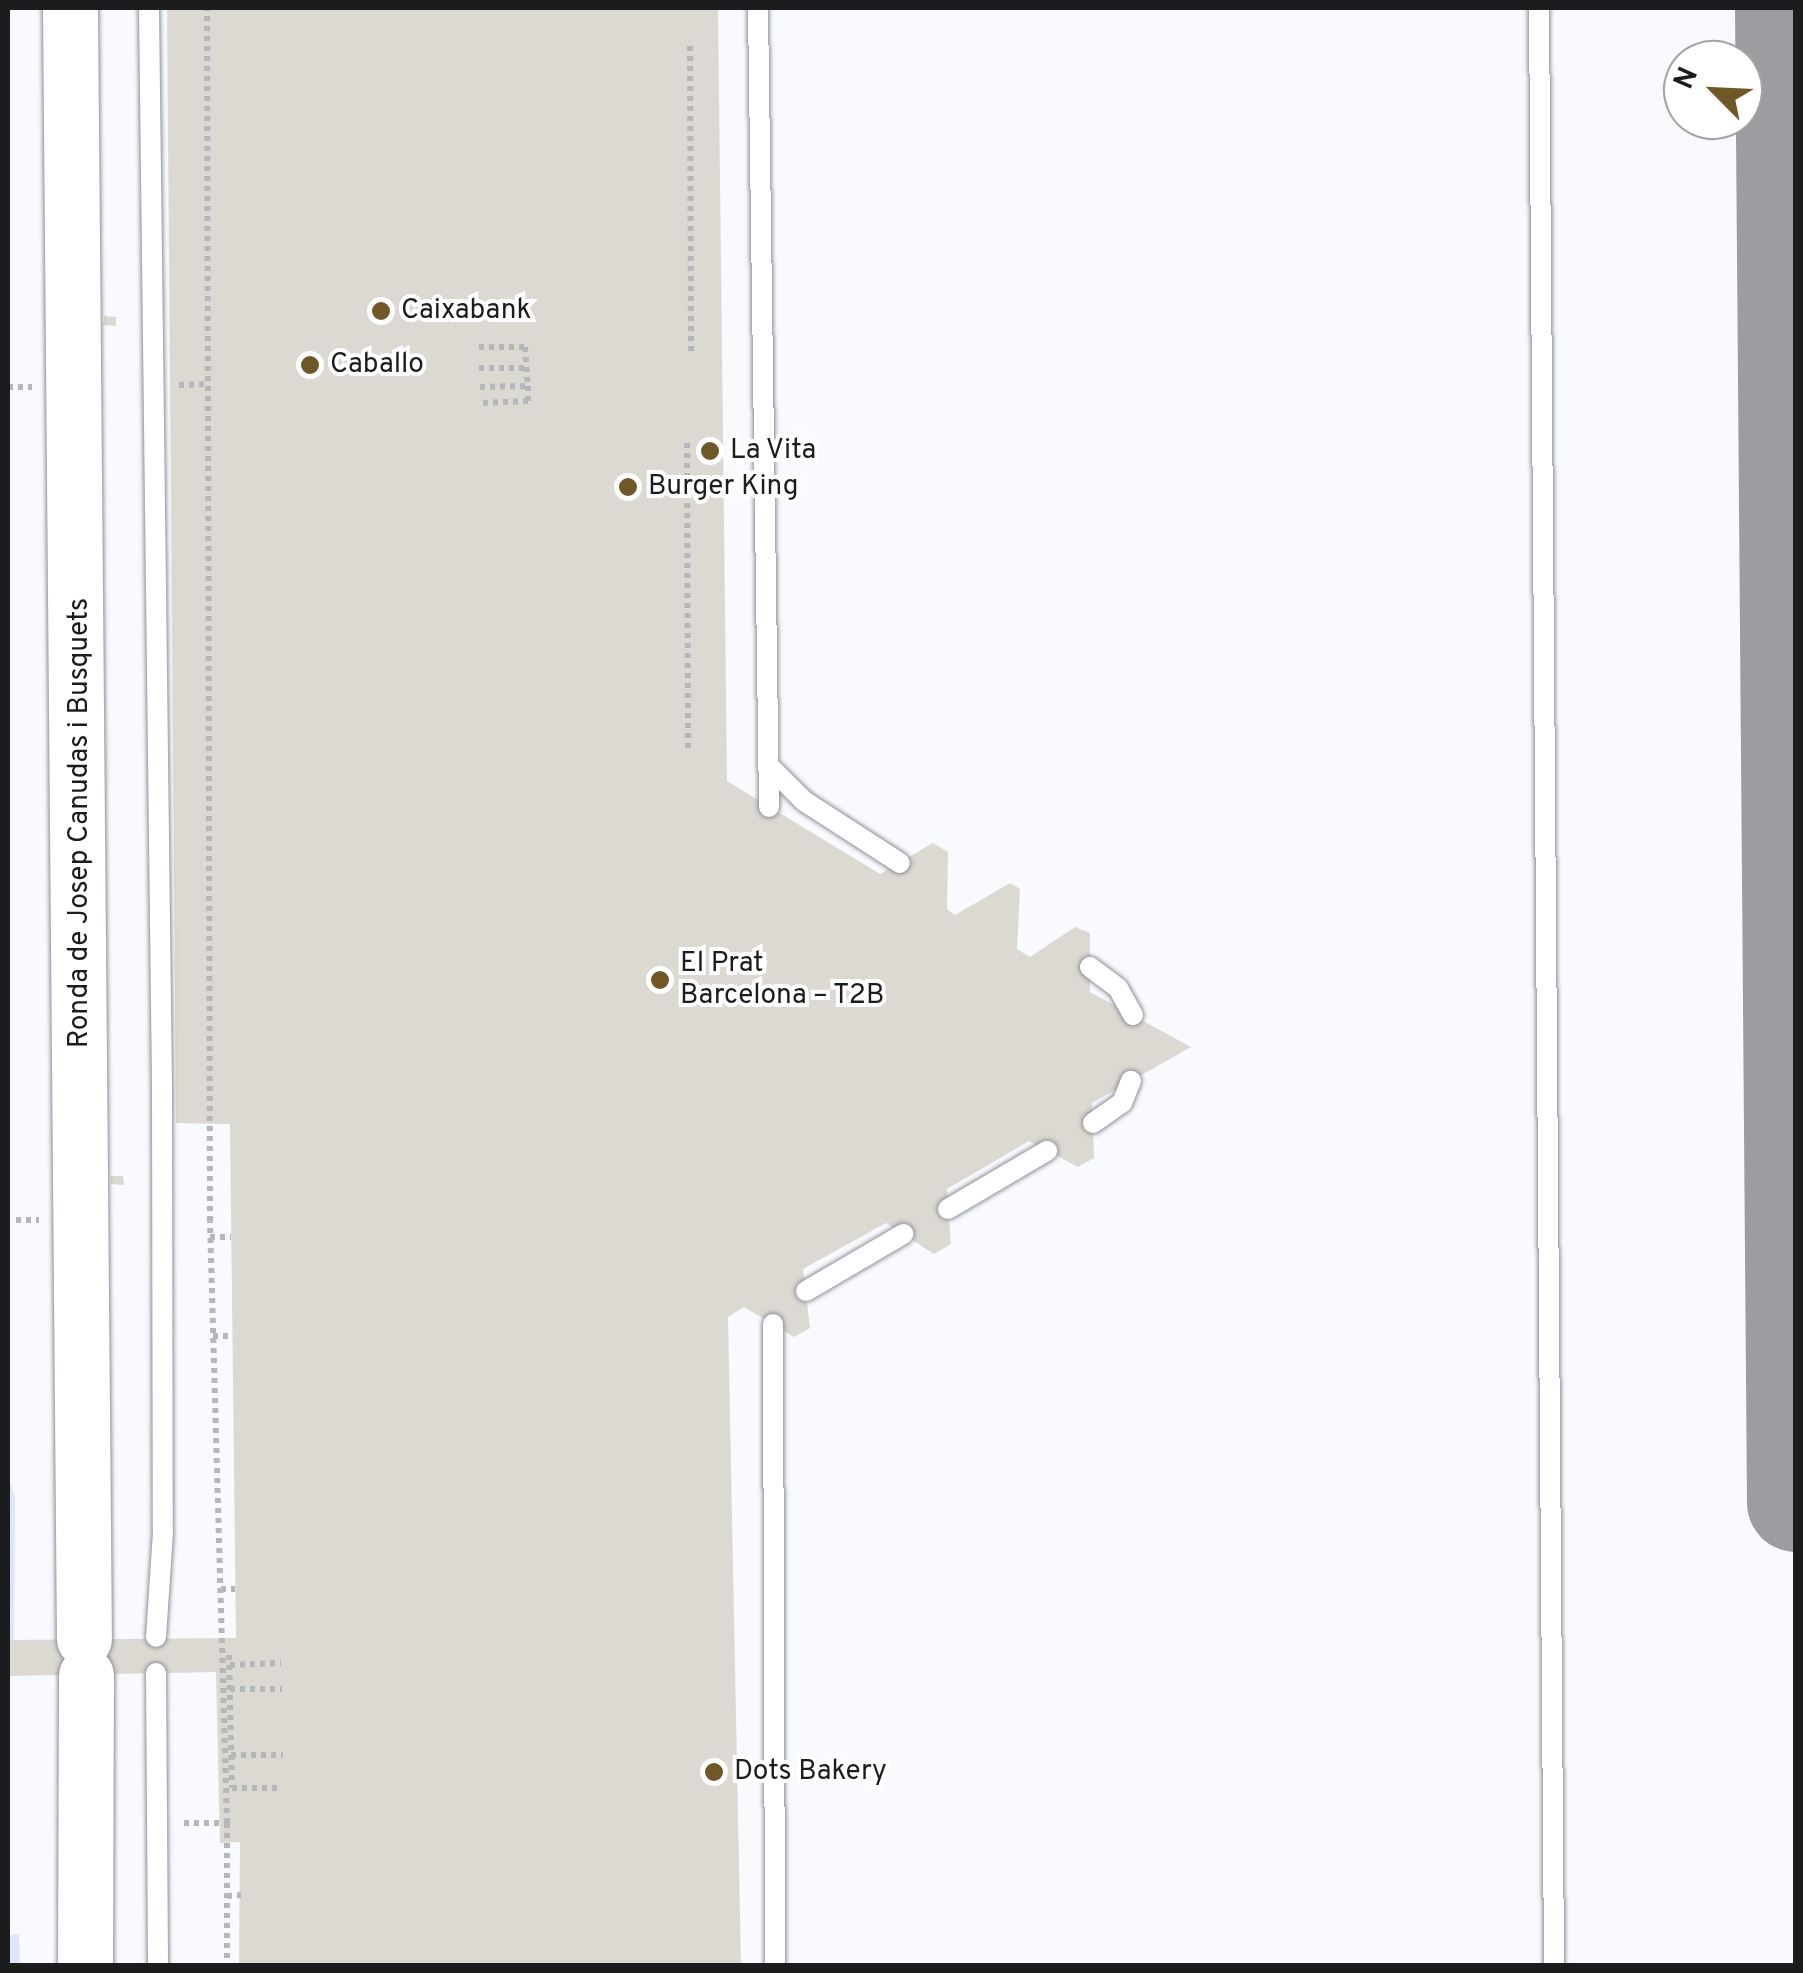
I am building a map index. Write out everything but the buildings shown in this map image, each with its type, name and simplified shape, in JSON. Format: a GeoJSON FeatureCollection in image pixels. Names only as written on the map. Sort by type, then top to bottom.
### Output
{"type":"FeatureCollection","features":[{"type":"Feature","properties":{"kind":"main road","name":"Ronda de Josep Canudas i Busquets"},"geometry":{"type":"LineString","coordinates":[[70,8],[86,1966]]}},
{"type":"Feature","properties":{"kind":"lane"},"geometry":{"type":"LineString","coordinates":[[149,8],[162,1088],[163,1532],[156,1637]]}},
{"type":"Feature","properties":{"kind":"lane"},"geometry":{"type":"LineString","coordinates":[[758,8],[769,807]]}},
{"type":"Feature","properties":{"kind":"lane"},"geometry":{"type":"LineString","coordinates":[[758,30],[768,8]]}},
{"type":"Feature","properties":{"kind":"lane"},"geometry":{"type":"LineString","coordinates":[[1539,8],[1554,1966]]}},
{"type":"Feature","properties":{"kind":"lane"},"geometry":{"type":"LineString","coordinates":[[769,766],[804,802],[900,863]]}},
{"type":"Feature","properties":{"kind":"lane"},"geometry":{"type":"LineString","coordinates":[[1090,967],[1118,988],[1133,1016]]}},
{"type":"Feature","properties":{"kind":"lane"},"geometry":{"type":"LineString","coordinates":[[1093,1123],[1122,1103],[1132,1081]]}},
{"type":"Feature","properties":{"kind":"lane"},"geometry":{"type":"LineString","coordinates":[[948,1209],[1046,1151]]}},
{"type":"Feature","properties":{"kind":"lane"},"geometry":{"type":"LineString","coordinates":[[806,1291],[903,1234]]}},
{"type":"Feature","properties":{"kind":"lane"},"geometry":{"type":"LineString","coordinates":[[776,1966],[774,1360],[778,1327]]}},
{"type":"Feature","properties":{"kind":"lane"},"geometry":{"type":"LineString","coordinates":[[156,1673],[158,1966]]}},
{"type":"Feature","properties":{"kind":"path"},"geometry":{"type":"LineString","coordinates":[[208,8],[210,1237],[227,1823],[227,1966]]}},
{"type":"Feature","properties":{"kind":"path"},"geometry":{"type":"LineString","coordinates":[[690,46],[691,354]]}},
{"type":"Feature","properties":{"kind":"path"},"geometry":{"type":"LineString","coordinates":[[479,348],[525,346],[528,386],[528,401],[482,403]]}},
{"type":"Feature","properties":{"kind":"path"},"geometry":{"type":"LineString","coordinates":[[479,368],[526,368]]}},
{"type":"Feature","properties":{"kind":"path"},"geometry":{"type":"LineString","coordinates":[[480,387],[528,386]]}},
{"type":"Feature","properties":{"kind":"path"},"geometry":{"type":"LineString","coordinates":[[687,443],[688,750]]}},
{"type":"Feature","properties":{"kind":"path"},"geometry":{"type":"LineString","coordinates":[[210,1237],[231,1237]]}},
{"type":"Feature","properties":{"kind":"path"},"geometry":{"type":"LineString","coordinates":[[213,1336],[233,1336]]}},
{"type":"Feature","properties":{"kind":"path"},"geometry":{"type":"LineString","coordinates":[[220,1590],[235,1590]]}},
{"type":"Feature","properties":{"kind":"path"},"geometry":{"type":"LineString","coordinates":[[281,1664],[229,1660],[232,1788],[282,1788]]}},
{"type":"Feature","properties":{"kind":"path"},"geometry":{"type":"LineString","coordinates":[[230,1689],[282,1690]]}},
{"type":"Feature","properties":{"kind":"path"},"geometry":{"type":"LineString","coordinates":[[231,1755],[283,1756]]}},
{"type":"Feature","properties":{"kind":"path"},"geometry":{"type":"LineString","coordinates":[[158,1822],[227,1823]]}},
{"type":"Feature","properties":{"kind":"path"},"geometry":{"type":"LineString","coordinates":[[227,1896],[241,1895]]}},
{"type":"Feature","properties":{"kind":"shaded area"},"geometry":{"type":"Polygon","coordinates":[[[8,1476],[15,1498],[14,1640],[8,1640],[8,1476]]]}},
{"type":"Feature","properties":{"kind":"shaded area"},"geometry":{"type":"Polygon","coordinates":[[[19,1934],[20,1965],[8,1965],[8,1935],[19,1934]]]}},
{"type":"Feature","properties":{"kind":"taxiway"},"geometry":{"type":"LineString","coordinates":[[1784,8],[1796,1503]]}},
{"type":"Feature","properties":{"kind":"place","name":"Caixabank"},"geometry":{"type":"Point","coordinates":[381,311]}},
{"type":"Feature","properties":{"kind":"place","name":"Caballo"},"geometry":{"type":"Point","coordinates":[310,365]}},
{"type":"Feature","properties":{"kind":"place","name":"La Vita"},"geometry":{"type":"Point","coordinates":[710,451]}},
{"type":"Feature","properties":{"kind":"place","name":"Burger King"},"geometry":{"type":"Point","coordinates":[628,487]}},
{"type":"Feature","properties":{"kind":"place","name":"El Prat Barcelona – T2B"},"geometry":{"type":"Point","coordinates":[660,980]}},
{"type":"Feature","properties":{"kind":"place","name":"Dots Bakery"},"geometry":{"type":"Point","coordinates":[714,1772]}}]}
